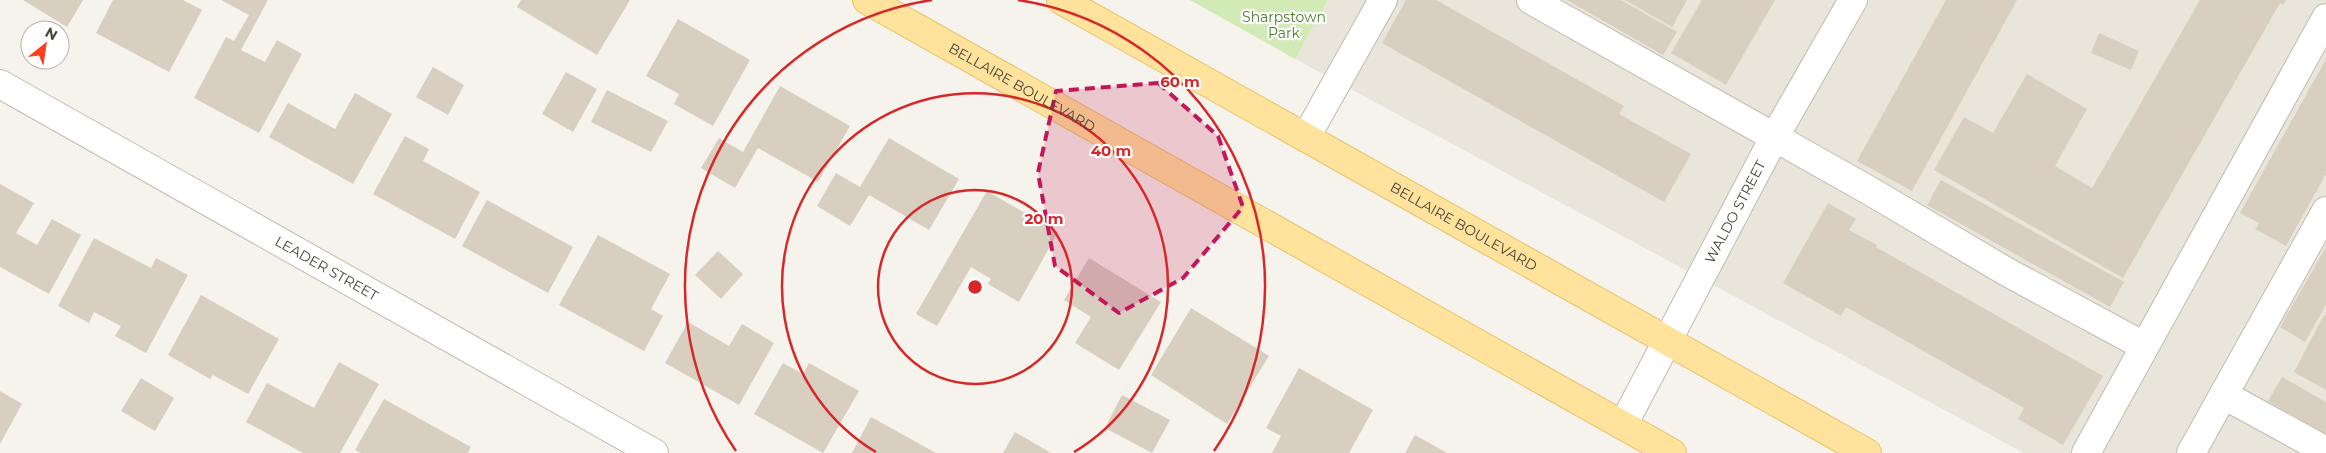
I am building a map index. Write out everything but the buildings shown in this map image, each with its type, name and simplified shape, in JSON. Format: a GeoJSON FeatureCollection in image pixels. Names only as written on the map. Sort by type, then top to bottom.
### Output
{"type":"FeatureCollection","features":[{"type":"Feature","properties":{"kind":"main road","name":"BELLAIRE BOULEVARD"},"geometry":{"type":"LineString","coordinates":[[867,0],[1672,453]]}},
{"type":"Feature","properties":{"kind":"main road","name":"BELLAIRE BOULEVARD"},"geometry":{"type":"LineString","coordinates":[[1061,0],[1867,453]]}},
{"type":"Feature","properties":{"kind":"street"},"geometry":{"type":"LineString","coordinates":[[1306,138],[1384,0]]}},
{"type":"Feature","properties":{"kind":"street"},"geometry":{"type":"LineString","coordinates":[[1531,0],[1775,136],[2007,272],[2144,346]]}},
{"type":"Feature","properties":{"kind":"street","name":"WALDO STREET"},"geometry":{"type":"LineString","coordinates":[[1624,425],[1775,136],[1853,0]]}},
{"type":"Feature","properties":{"kind":"street"},"geometry":{"type":"LineString","coordinates":[[2086,453],[2326,18]]}},
{"type":"Feature","properties":{"kind":"street","name":"LEADER STREET"},"geometry":{"type":"LineString","coordinates":[[0,84],[654,453]]}},
{"type":"Feature","properties":{"kind":"street"},"geometry":{"type":"LineString","coordinates":[[2192,453],[2326,211]]}},
{"type":"Feature","properties":{"kind":"street"},"geometry":{"type":"LineString","coordinates":[[2224,395],[2326,451]]}},
{"type":"Feature","properties":{"kind":"highlighted area"},"geometry":{"type":"Polygon","coordinates":[[[1158,83],[1218,136],[1243,207],[1183,278],[1119,313],[1055,266],[1038,173],[1056,91],[1158,83]]]}},
{"type":"Feature","properties":{"kind":"shaded area"},"geometry":{"type":"Polygon","coordinates":[[[1328,0],[2326,0],[2326,453],[2024,453],[1295,59],[1328,0]]]}},
{"type":"Feature","properties":{"kind":"green space","name":"Sharpstown Park"},"geometry":{"type":"Polygon","coordinates":[[[1190,0],[1328,0],[1295,59],[1190,0]]]}}]}
